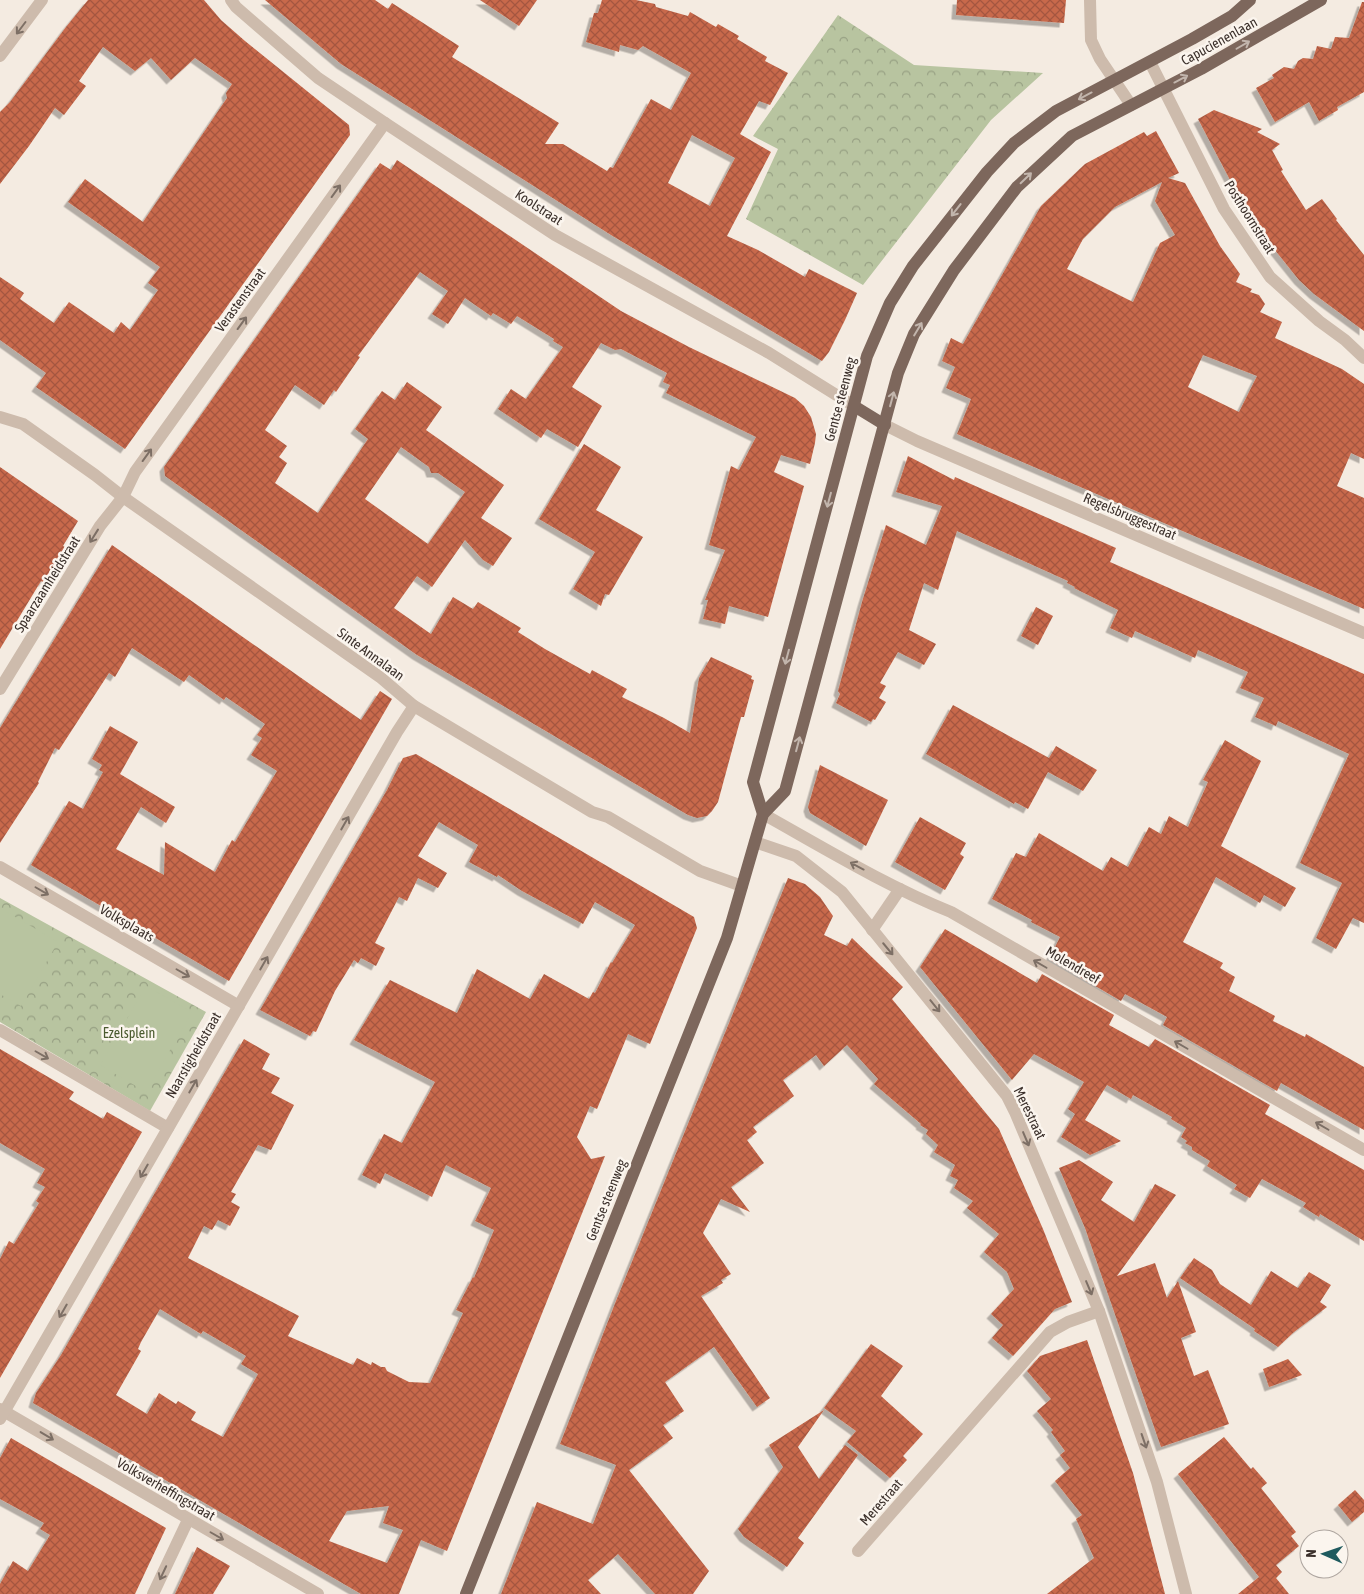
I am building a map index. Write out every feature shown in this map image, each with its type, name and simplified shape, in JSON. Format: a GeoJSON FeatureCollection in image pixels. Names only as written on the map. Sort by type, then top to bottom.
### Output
{"type":"FeatureCollection","features":[{"type":"Feature","properties":{"kind":"main road","name":"Capucienenlaan"},"geometry":{"type":"LineString","coordinates":[[1113,81],[1232,16],[1250,0]]}},
{"type":"Feature","properties":{"kind":"main road","name":"Capucienenlaan"},"geometry":{"type":"LineString","coordinates":[[1131,106],[1201,69],[1321,0]]}},
{"type":"Feature","properties":{"kind":"main road","name":"Gentse steenweg"},"geometry":{"type":"LineString","coordinates":[[763,814],[753,782],[867,356],[890,304],[913,266],[959,206],[1014,143],[1056,111],[1113,81]]}},
{"type":"Feature","properties":{"kind":"main road","name":"Gentse steenweg"},"geometry":{"type":"LineString","coordinates":[[466,1594],[720,954],[763,814],[785,791],[898,373],[914,334],[954,270],[1016,187],[1072,136],[1131,106]]}},
{"type":"Feature","properties":{"kind":"main road"},"geometry":{"type":"LineString","coordinates":[[854,406],[885,424]]}},
{"type":"Feature","properties":{"kind":"street"},"geometry":{"type":"LineString","coordinates":[[0,56],[42,0]]}},
{"type":"Feature","properties":{"kind":"street","name":"Koolstraat"},"geometry":{"type":"LineString","coordinates":[[231,0],[236,7],[318,78],[555,235],[769,353],[854,406]]}},
{"type":"Feature","properties":{"kind":"street"},"geometry":{"type":"LineString","coordinates":[[1090,0],[1091,40],[1100,60],[1131,106]]}},
{"type":"Feature","properties":{"kind":"street","name":"Posthoornstraat"},"geometry":{"type":"LineString","coordinates":[[1150,62],[1224,210],[1270,277],[1364,358]]}},
{"type":"Feature","properties":{"kind":"street","name":"Verastenstraat"},"geometry":{"type":"LineString","coordinates":[[123,497],[136,472],[385,123]]}},
{"type":"Feature","properties":{"kind":"street","name":"Sinte Annalaan"},"geometry":{"type":"LineString","coordinates":[[0,417],[23,424],[123,497],[380,677],[414,706],[592,812],[608,817],[700,871],[742,886]]}},
{"type":"Feature","properties":{"kind":"street","name":"Regelsbruggestraat"},"geometry":{"type":"LineString","coordinates":[[885,424],[926,444],[1364,633]]}},
{"type":"Feature","properties":{"kind":"street","name":"Spaarzaamheidstraat"},"geometry":{"type":"LineString","coordinates":[[0,689],[100,526],[123,497]]}},
{"type":"Feature","properties":{"kind":"street","name":"Naarstigheidstraat"},"geometry":{"type":"LineString","coordinates":[[2,1413],[397,732],[414,706]]}},
{"type":"Feature","properties":{"kind":"street","name":"Molendreef"},"geometry":{"type":"LineString","coordinates":[[763,814],[900,889],[951,912],[1364,1150]]}},
{"type":"Feature","properties":{"kind":"street","name":"Merestraat"},"geometry":{"type":"LineString","coordinates":[[755,842],[796,856],[842,892],[1007,1096],[1098,1311],[1158,1482],[1186,1594]]}},
{"type":"Feature","properties":{"kind":"street","name":"Volksplaats"},"geometry":{"type":"LineString","coordinates":[[0,867],[239,1006]]}},
{"type":"Feature","properties":{"kind":"street"},"geometry":{"type":"LineString","coordinates":[[872,930],[900,889]]}},
{"type":"Feature","properties":{"kind":"street"},"geometry":{"type":"LineString","coordinates":[[0,1030],[168,1128]]}},
{"type":"Feature","properties":{"kind":"street","name":"Merestraat"},"geometry":{"type":"LineString","coordinates":[[858,1551],[1050,1332],[1068,1322],[1098,1311]]}},
{"type":"Feature","properties":{"kind":"street","name":"Volksverheffingstraat"},"geometry":{"type":"LineString","coordinates":[[2,1413],[318,1594]]}},
{"type":"Feature","properties":{"kind":"street"},"geometry":{"type":"LineString","coordinates":[[153,1594],[188,1520]]}},
{"type":"Feature","properties":{"kind":"green space"},"geometry":{"type":"Polygon","coordinates":[[[838,15],[914,65],[1043,73],[991,120],[863,285],[746,219],[778,149],[753,136],[838,15]]]}},
{"type":"Feature","properties":{"kind":"green space","name":"Ezelsplein"},"geometry":{"type":"Polygon","coordinates":[[[0,898],[206,1012],[150,1111],[0,1022],[0,898]]]}},
{"type":"Feature","properties":{"kind":"green space"},"geometry":{"type":"Polygon","coordinates":[[[0,908],[58,942],[21,1006],[0,994],[0,908]]]}},
{"type":"Feature","properties":{"kind":"green space"},"geometry":{"type":"Polygon","coordinates":[[[146,986],[192,1012],[146,1092],[100,1065],[146,986]]]}},
{"type":"Feature","properties":{"kind":"building"},"geometry":{"type":"Polygon","coordinates":[[[88,0],[204,0],[221,20],[245,41],[349,125],[350,135],[125,449],[36,387],[46,373],[0,340],[0,277],[24,293],[20,299],[54,323],[69,302],[114,333],[121,322],[130,330],[158,290],[148,283],[160,267],[68,202],[85,179],[143,222],[227,98],[226,93],[232,84],[195,58],[171,80],[151,58],[135,71],[103,47],[79,81],[86,86],[64,115],[55,108],[0,184],[0,112],[10,102],[88,0]]]}},
{"type":"Feature","properties":{"kind":"building"},"geometry":{"type":"Polygon","coordinates":[[[265,0],[375,0],[388,9],[392,3],[459,46],[452,57],[559,123],[545,144],[563,144],[607,171],[610,167],[613,168],[651,99],[671,110],[691,73],[643,46],[638,50],[620,45],[619,52],[586,42],[594,13],[598,13],[602,0],[636,0],[655,4],[656,7],[688,16],[690,12],[716,27],[718,24],[739,36],[737,39],[767,57],[765,61],[788,73],[770,105],[759,101],[740,134],[771,152],[727,236],[758,250],[805,277],[809,269],[857,293],[829,352],[822,361],[611,235],[341,64],[265,0]],[[692,135],[668,183],[710,206],[735,158],[692,135]]]}},
{"type":"Feature","properties":{"kind":"building"},"geometry":{"type":"Polygon","coordinates":[[[480,0],[537,0],[519,26],[480,0]]]}},
{"type":"Feature","properties":{"kind":"building"},"geometry":{"type":"Polygon","coordinates":[[[957,0],[1066,0],[1064,23],[956,15],[957,0]]]}},
{"type":"Feature","properties":{"kind":"building"},"geometry":{"type":"Polygon","coordinates":[[[1362,2],[1364,2],[1364,92],[1337,107],[1338,110],[1319,121],[1309,102],[1275,122],[1256,88],[1274,78],[1272,75],[1284,67],[1294,69],[1298,61],[1303,58],[1313,59],[1317,46],[1331,49],[1335,37],[1349,38],[1362,2]]]}},
{"type":"Feature","properties":{"kind":"building"},"geometry":{"type":"Polygon","coordinates":[[[1214,110],[1262,129],[1257,132],[1280,144],[1272,150],[1283,170],[1281,171],[1306,210],[1322,199],[1364,255],[1364,331],[1314,294],[1299,280],[1262,234],[1239,197],[1198,119],[1214,110]]]}},
{"type":"Feature","properties":{"kind":"building"},"geometry":{"type":"Polygon","coordinates":[[[1156,131],[1179,173],[1168,178],[1185,183],[1220,246],[1240,274],[1236,282],[1252,289],[1250,292],[1259,295],[1265,304],[1260,312],[1282,322],[1275,338],[1342,369],[1364,384],[1364,459],[1351,453],[1337,486],[1364,498],[1364,609],[957,434],[971,399],[946,388],[955,367],[942,361],[951,338],[963,344],[1041,206],[1085,164],[1144,132],[1147,136],[1156,131]],[[1162,182],[1115,207],[1083,239],[1067,269],[1133,302],[1160,243],[1175,235],[1155,201],[1162,182]],[[1203,355],[1188,387],[1239,412],[1257,376],[1203,355]]]}},
{"type":"Feature","properties":{"kind":"building"},"geometry":{"type":"Polygon","coordinates":[[[397,160],[621,311],[689,347],[795,398],[804,406],[811,417],[816,434],[810,464],[781,455],[774,472],[804,486],[768,617],[729,606],[725,624],[703,619],[708,600],[705,600],[725,550],[709,545],[731,466],[739,470],[756,437],[666,393],[670,385],[663,382],[667,373],[621,349],[615,350],[601,343],[572,387],[602,406],[578,447],[547,429],[541,438],[498,409],[511,389],[526,399],[563,347],[553,341],[554,339],[517,316],[511,324],[493,313],[491,316],[465,298],[448,324],[432,314],[448,291],[420,272],[358,356],[360,357],[336,392],[334,390],[324,405],[295,385],[265,430],[287,446],[279,457],[287,463],[275,483],[318,513],[368,439],[355,429],[382,391],[395,400],[407,382],[442,407],[426,430],[504,485],[481,518],[512,538],[493,566],[483,560],[465,540],[432,587],[417,576],[394,608],[431,634],[453,597],[473,609],[478,602],[521,628],[518,632],[545,649],[590,674],[592,670],[627,689],[622,697],[690,733],[699,678],[711,657],[752,676],[751,679],[754,680],[744,717],[741,717],[718,802],[707,816],[697,818],[688,815],[417,655],[165,476],[164,467],[380,163],[391,170],[397,160]],[[401,447],[365,499],[428,544],[465,492],[438,473],[431,473],[429,467],[401,447]]]}},
{"type":"Feature","properties":{"kind":"building"},"geometry":{"type":"Polygon","coordinates":[[[584,444],[621,467],[596,510],[643,537],[609,595],[605,594],[601,606],[573,589],[595,552],[539,519],[584,444]]]}},
{"type":"Feature","properties":{"kind":"building"},"geometry":{"type":"Polygon","coordinates":[[[908,456],[954,480],[955,477],[1116,548],[1110,562],[1364,674],[1364,923],[1353,918],[1336,949],[1316,938],[1342,883],[1300,863],[1349,754],[1278,721],[1276,726],[1255,717],[1264,698],[1240,688],[1248,672],[1198,650],[1195,658],[1135,631],[1132,638],[1110,628],[1118,610],[1074,588],[1067,583],[1068,581],[957,531],[938,590],[924,583],[909,630],[936,644],[924,665],[898,652],[880,683],[886,686],[879,698],[886,702],[875,720],[873,719],[871,722],[836,703],[840,694],[838,691],[862,602],[886,525],[926,545],[942,506],[896,492],[908,456]]]}},
{"type":"Feature","properties":{"kind":"building"},"geometry":{"type":"Polygon","coordinates":[[[0,467],[78,521],[63,546],[65,547],[43,582],[41,581],[0,649],[0,467]]]}},
{"type":"Feature","properties":{"kind":"building"},"geometry":{"type":"Polygon","coordinates":[[[112,545],[361,720],[380,691],[392,699],[229,981],[31,865],[69,801],[83,809],[103,772],[99,770],[102,765],[92,759],[110,726],[138,742],[120,774],[175,807],[166,823],[141,807],[116,849],[164,875],[165,842],[215,872],[232,840],[235,842],[277,771],[251,755],[262,738],[257,735],[265,724],[226,697],[224,700],[189,675],[184,682],[132,648],[115,677],[109,673],[59,750],[55,748],[39,783],[0,843],[0,728],[112,545]]]}},
{"type":"Feature","properties":{"kind":"building"},"geometry":{"type":"Polygon","coordinates":[[[1036,607],[1053,616],[1038,645],[1021,636],[1036,607]]]}},
{"type":"Feature","properties":{"kind":"building"},"geometry":{"type":"Polygon","coordinates":[[[953,705],[1049,758],[1056,746],[1097,770],[1083,791],[1048,772],[1028,809],[1015,802],[1014,804],[926,754],[953,705]]]}},
{"type":"Feature","properties":{"kind":"building"},"geometry":{"type":"Polygon","coordinates":[[[1225,740],[1261,761],[1221,846],[1296,888],[1285,907],[1264,895],[1260,903],[1216,877],[1183,942],[1223,963],[1220,968],[1235,977],[1229,991],[1275,1016],[1273,1021],[1305,1037],[1306,1034],[1364,1067],[1364,1130],[1281,1083],[1277,1091],[1163,1025],[1167,1017],[1125,994],[1121,1001],[1049,959],[1060,937],[992,899],[1016,853],[1026,857],[1039,833],[1103,871],[1111,857],[1128,867],[1149,827],[1161,834],[1169,816],[1188,827],[1208,782],[1203,780],[1225,740]]]}},
{"type":"Feature","properties":{"kind":"building"},"geometry":{"type":"Polygon","coordinates":[[[416,754],[694,917],[697,928],[650,1044],[628,1034],[597,1109],[590,1106],[577,1137],[591,1159],[605,1156],[447,1551],[421,1540],[399,1594],[361,1594],[33,1403],[36,1393],[61,1355],[244,1039],[270,1054],[262,1069],[280,1078],[271,1093],[294,1105],[271,1150],[258,1145],[231,1192],[236,1194],[231,1202],[240,1207],[230,1226],[218,1220],[212,1230],[204,1226],[188,1258],[299,1316],[288,1336],[353,1365],[357,1358],[371,1365],[372,1362],[385,1367],[387,1371],[409,1382],[430,1383],[463,1313],[456,1310],[474,1278],[494,1230],[475,1221],[491,1188],[446,1165],[432,1197],[385,1173],[380,1184],[362,1175],[384,1134],[402,1143],[435,1082],[354,1040],[390,980],[457,1013],[477,969],[530,999],[544,974],[589,999],[593,992],[595,993],[611,962],[635,925],[595,902],[583,924],[522,891],[498,875],[497,877],[469,862],[478,845],[439,822],[418,856],[447,873],[438,888],[418,878],[407,901],[399,897],[375,943],[385,948],[376,966],[361,958],[358,963],[354,960],[335,991],[316,1032],[313,1031],[310,1036],[260,1010],[387,790],[403,758],[416,754]],[[160,1309],[141,1342],[138,1349],[141,1351],[116,1395],[147,1414],[159,1393],[176,1404],[178,1401],[196,1412],[191,1420],[223,1437],[258,1374],[241,1364],[246,1356],[203,1331],[201,1334],[160,1309]],[[389,1506],[347,1511],[329,1541],[387,1563],[403,1530],[383,1523],[389,1506]]]}},
{"type":"Feature","properties":{"kind":"building"},"geometry":{"type":"Polygon","coordinates":[[[820,765],[888,800],[866,846],[810,813],[808,807],[820,765]]]}},
{"type":"Feature","properties":{"kind":"building"},"geometry":{"type":"Polygon","coordinates":[[[920,817],[966,843],[960,854],[964,857],[945,890],[895,862],[920,817]]]}},
{"type":"Feature","properties":{"kind":"building"},"geometry":{"type":"Polygon","coordinates":[[[788,878],[805,884],[820,897],[833,916],[824,935],[847,946],[852,938],[903,987],[892,999],[999,1129],[1043,1229],[1072,1302],[1055,1309],[1013,1356],[992,1338],[1003,1325],[991,1314],[1014,1289],[1007,1272],[984,1252],[999,1234],[967,1208],[973,1201],[954,1188],[958,1180],[950,1176],[955,1165],[934,1152],[938,1145],[926,1134],[928,1130],[874,1084],[878,1079],[847,1045],[824,1066],[816,1055],[783,1080],[794,1096],[753,1127],[757,1132],[747,1140],[764,1163],[731,1187],[750,1212],[721,1199],[703,1233],[731,1274],[721,1280],[723,1283],[701,1296],[770,1398],[757,1407],[714,1347],[665,1382],[684,1411],[663,1425],[673,1438],[629,1470],[709,1571],[693,1594],[655,1594],[618,1554],[588,1580],[601,1594],[501,1594],[537,1502],[593,1524],[616,1465],[560,1444],[788,878]]]}},
{"type":"Feature","properties":{"kind":"building"},"geometry":{"type":"Polygon","coordinates":[[[945,929],[1037,983],[1042,974],[1114,1015],[1109,1025],[1149,1047],[1155,1039],[1270,1105],[1265,1114],[1364,1170],[1364,1241],[1320,1214],[1319,1217],[1303,1207],[1306,1203],[1262,1179],[1250,1198],[1234,1189],[1237,1185],[1207,1166],[1210,1161],[1192,1150],[1192,1147],[1185,1143],[1187,1141],[1181,1137],[1186,1128],[1171,1119],[1172,1117],[1133,1095],[1131,1099],[1107,1085],[1085,1120],[1121,1141],[1090,1155],[1061,1137],[1075,1114],[1068,1109],[1084,1082],[1034,1054],[1012,1080],[920,967],[945,929]]]}},
{"type":"Feature","properties":{"kind":"building"},"geometry":{"type":"Polygon","coordinates":[[[0,1049],[74,1092],[69,1099],[103,1119],[107,1112],[142,1132],[0,1378],[0,1259],[9,1241],[14,1244],[39,1203],[36,1201],[45,1187],[37,1183],[45,1169],[0,1143],[0,1049]]]}},
{"type":"Feature","properties":{"kind":"building"},"geometry":{"type":"Polygon","coordinates":[[[1079,1160],[1113,1182],[1101,1200],[1134,1222],[1155,1184],[1176,1195],[1117,1276],[1155,1263],[1167,1298],[1178,1281],[1196,1332],[1181,1338],[1194,1376],[1208,1370],[1229,1424],[1161,1447],[1085,1228],[1059,1168],[1079,1160]]]}},
{"type":"Feature","properties":{"kind":"building"},"geometry":{"type":"Polygon","coordinates":[[[1194,1258],[1212,1270],[1220,1284],[1251,1305],[1271,1271],[1298,1288],[1309,1272],[1331,1285],[1320,1302],[1327,1307],[1294,1332],[1278,1347],[1180,1278],[1194,1258]]]}},
{"type":"Feature","properties":{"kind":"building"},"geometry":{"type":"Polygon","coordinates":[[[1087,1340],[1133,1473],[1165,1594],[1047,1594],[1094,1558],[1076,1519],[1082,1515],[1055,1481],[1070,1468],[1060,1455],[1065,1451],[1051,1432],[1053,1430],[1037,1411],[1051,1399],[1027,1371],[1040,1356],[1087,1340]]]}},
{"type":"Feature","properties":{"kind":"building"},"geometry":{"type":"Polygon","coordinates":[[[871,1344],[903,1366],[881,1396],[923,1434],[903,1456],[907,1460],[890,1478],[847,1442],[856,1431],[824,1408],[871,1344]]]}},
{"type":"Feature","properties":{"kind":"building"},"geometry":{"type":"Polygon","coordinates":[[[1288,1359],[1302,1375],[1269,1387],[1263,1369],[1288,1359]]]}},
{"type":"Feature","properties":{"kind":"building"},"geometry":{"type":"Polygon","coordinates":[[[824,1410],[798,1447],[819,1479],[845,1445],[858,1455],[798,1538],[804,1543],[787,1567],[744,1537],[738,1529],[783,1467],[769,1445],[824,1410]]]}},
{"type":"Feature","properties":{"kind":"building"},"geometry":{"type":"Polygon","coordinates":[[[1224,1437],[1251,1469],[1253,1467],[1267,1483],[1261,1488],[1296,1532],[1291,1536],[1299,1546],[1276,1565],[1282,1572],[1276,1578],[1289,1594],[1238,1594],[1259,1577],[1178,1474],[1224,1437]]]}},
{"type":"Feature","properties":{"kind":"building"},"geometry":{"type":"Polygon","coordinates":[[[11,1438],[166,1528],[135,1594],[0,1594],[0,1584],[13,1561],[28,1571],[50,1535],[40,1529],[44,1523],[0,1499],[0,1458],[11,1438]]]}},
{"type":"Feature","properties":{"kind":"building"},"geometry":{"type":"Polygon","coordinates":[[[1355,1490],[1364,1500],[1364,1512],[1352,1522],[1338,1505],[1355,1490]]]}},
{"type":"Feature","properties":{"kind":"building"},"geometry":{"type":"Polygon","coordinates":[[[197,1547],[230,1566],[213,1594],[175,1594],[197,1547]]]}}]}
